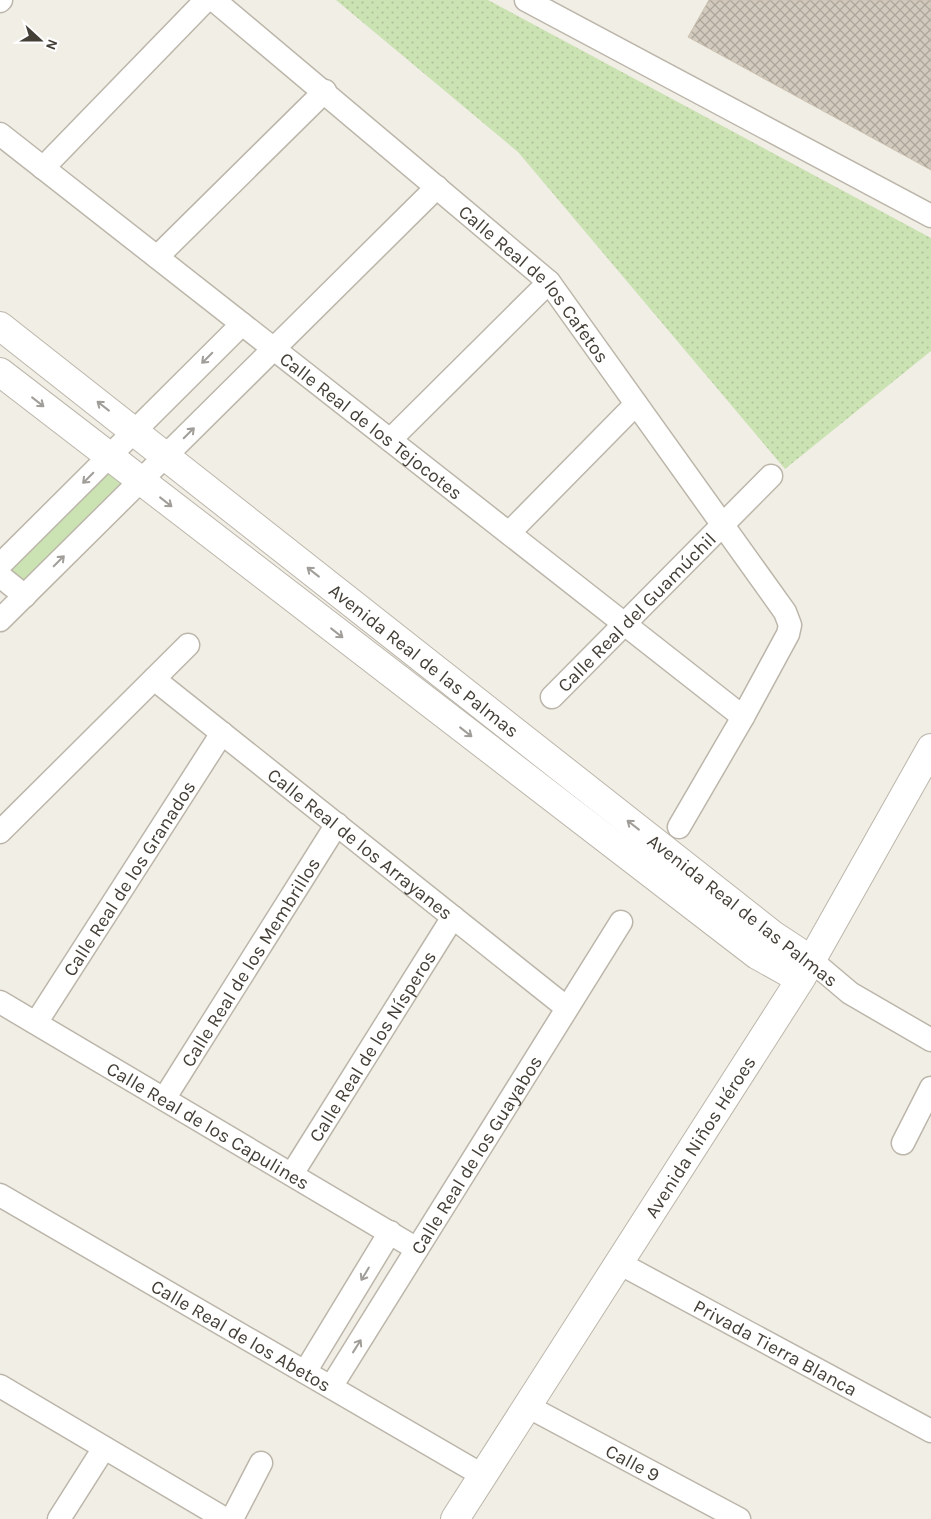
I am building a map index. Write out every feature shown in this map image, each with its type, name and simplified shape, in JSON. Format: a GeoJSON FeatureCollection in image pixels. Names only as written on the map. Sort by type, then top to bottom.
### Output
{"type":"FeatureCollection","features":[{"type":"Feature","properties":{"kind":"street"},"geometry":{"type":"LineString","coordinates":[[43,168],[206,0]]}},
{"type":"Feature","properties":{"kind":"street","name":"Calle Real de los Cafetos"},"geometry":{"type":"LineString","coordinates":[[214,0],[325,91],[549,282],[785,612],[790,625],[788,634],[743,718]]}},
{"type":"Feature","properties":{"kind":"street"},"geometry":{"type":"LineString","coordinates":[[526,0],[931,216]]}},
{"type":"Feature","properties":{"kind":"street"},"geometry":{"type":"LineString","coordinates":[[157,258],[325,91]]}},
{"type":"Feature","properties":{"kind":"street","name":"Calle Real de los Tejocotes"},"geometry":{"type":"LineString","coordinates":[[0,134],[743,718]]}},
{"type":"Feature","properties":{"kind":"street"},"geometry":{"type":"LineString","coordinates":[[0,620],[437,186]]}},
{"type":"Feature","properties":{"kind":"street"},"geometry":{"type":"LineString","coordinates":[[390,440],[549,282]]}},
{"type":"Feature","properties":{"kind":"street"},"geometry":{"type":"LineString","coordinates":[[0,565],[242,324]]}},
{"type":"Feature","properties":{"kind":"street","name":"Avenida Real de las Palmas"},"geometry":{"type":"LineString","coordinates":[[0,326],[135,431],[154,468],[757,956],[805,970],[850,993],[931,1040]]}},
{"type":"Feature","properties":{"kind":"street","name":"Avenida Real de las Palmas"},"geometry":{"type":"LineString","coordinates":[[0,372],[109,457],[154,468],[773,935],[805,970]]}},
{"type":"Feature","properties":{"kind":"street"},"geometry":{"type":"LineString","coordinates":[[509,533],[636,404]]}},
{"type":"Feature","properties":{"kind":"street","name":"Calle Real del Guamúchil"},"geometry":{"type":"LineString","coordinates":[[552,697],[772,476]]}},
{"type":"Feature","properties":{"kind":"street"},"geometry":{"type":"LineString","coordinates":[[0,576],[25,596]]}},
{"type":"Feature","properties":{"kind":"street"},"geometry":{"type":"LineString","coordinates":[[0,832],[188,645]]}},
{"type":"Feature","properties":{"kind":"street","name":"Calle Real de los Arrayanes"},"geometry":{"type":"LineString","coordinates":[[154,679],[567,1008]]}},
{"type":"Feature","properties":{"kind":"street"},"geometry":{"type":"LineString","coordinates":[[679,827],[743,718]]}},
{"type":"Feature","properties":{"kind":"street","name":"Calle Real de los Granados"},"geometry":{"type":"LineString","coordinates":[[36,1023],[222,733]]}},
{"type":"Feature","properties":{"kind":"street","name":"Avenida Niños Héroes"},"geometry":{"type":"LineString","coordinates":[[455,1519],[805,970],[931,748]]}},
{"type":"Feature","properties":{"kind":"street","name":"Calle Real de los Membrillos"},"geometry":{"type":"LineString","coordinates":[[164,1099],[337,824]]}},
{"type":"Feature","properties":{"kind":"street","name":"Calle Real de los Nísperos"},"geometry":{"type":"LineString","coordinates":[[292,1174],[453,918]]}},
{"type":"Feature","properties":{"kind":"street","name":"Calle Real de los Guayabos"},"geometry":{"type":"LineString","coordinates":[[331,1387],[621,922]]}},
{"type":"Feature","properties":{"kind":"street","name":"Calle Real de los Capulines"},"geometry":{"type":"LineString","coordinates":[[0,1002],[417,1249]]}},
{"type":"Feature","properties":{"kind":"street"},"geometry":{"type":"LineString","coordinates":[[903,1143],[931,1088]]}},
{"type":"Feature","properties":{"kind":"street","name":"Calle Real de los Abetos"},"geometry":{"type":"LineString","coordinates":[[0,1195],[482,1475]]}},
{"type":"Feature","properties":{"kind":"street","name":"Calle Real de los Guayabos"},"geometry":{"type":"LineString","coordinates":[[305,1372],[390,1232]]}},
{"type":"Feature","properties":{"kind":"street","name":"Privada Tierra Blanca"},"geometry":{"type":"LineString","coordinates":[[619,1263],[931,1431]]}},
{"type":"Feature","properties":{"kind":"street"},"geometry":{"type":"LineString","coordinates":[[0,1386],[225,1519]]}},
{"type":"Feature","properties":{"kind":"street","name":"Calle 9"},"geometry":{"type":"LineString","coordinates":[[527,1406],[707,1512],[738,1519]]}},
{"type":"Feature","properties":{"kind":"street"},"geometry":{"type":"LineString","coordinates":[[59,1519],[104,1448]]}},
{"type":"Feature","properties":{"kind":"street"},"geometry":{"type":"LineString","coordinates":[[232,1519],[261,1463]]}},
{"type":"Feature","properties":{"kind":"green space"},"geometry":{"type":"Polygon","coordinates":[[[336,0],[488,0],[931,238],[931,351],[785,469],[518,152],[336,0]]]}},
{"type":"Feature","properties":{"kind":"green space"},"geometry":{"type":"Polygon","coordinates":[[[109,466],[131,483],[25,590],[4,569],[109,466]]]}},
{"type":"Feature","properties":{"kind":"building"},"geometry":{"type":"Polygon","coordinates":[[[709,0],[931,0],[931,170],[688,37],[709,0]]]}}]}
